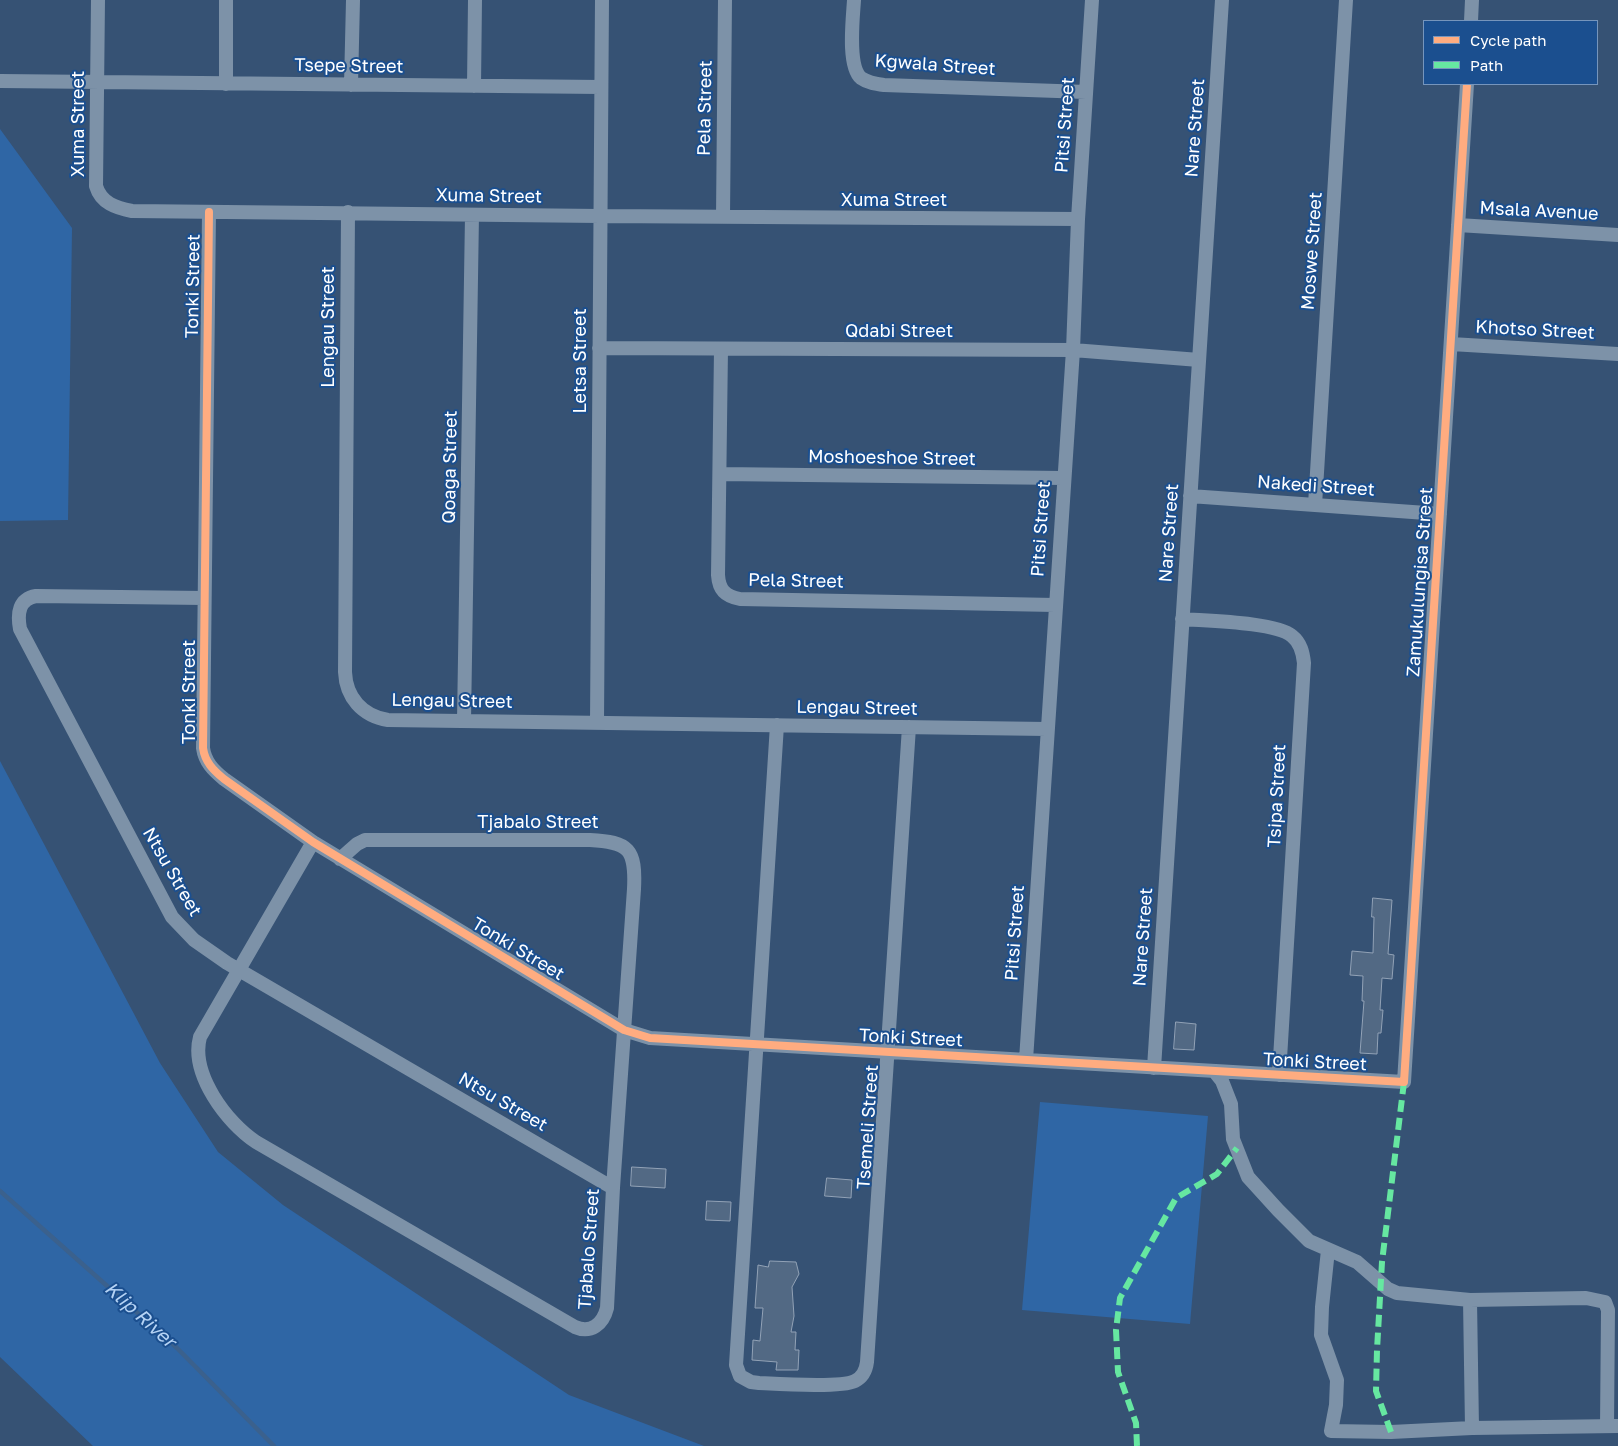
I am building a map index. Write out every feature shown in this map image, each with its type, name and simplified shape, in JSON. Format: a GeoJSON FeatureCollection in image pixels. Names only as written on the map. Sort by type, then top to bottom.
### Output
{"type":"FeatureCollection","features":[{"type":"Feature","properties":{"kind":"street","name":"Xuma Street"},"geometry":{"type":"LineString","coordinates":[[98,0],[95,178],[97,190],[103,199],[111,205],[132,210],[472,215],[1078,219]]}},
{"type":"Feature","properties":{"kind":"street"},"geometry":{"type":"LineString","coordinates":[[226,0],[226,84]]}},
{"type":"Feature","properties":{"kind":"street"},"geometry":{"type":"LineString","coordinates":[[351,85],[353,0]]}},
{"type":"Feature","properties":{"kind":"street"},"geometry":{"type":"LineString","coordinates":[[474,86],[475,0]]}},
{"type":"Feature","properties":{"kind":"street","name":"Letsa Street"},"geometry":{"type":"LineString","coordinates":[[597,723],[602,0]]}},
{"type":"Feature","properties":{"kind":"street","name":"Pela Street"},"geometry":{"type":"LineString","coordinates":[[723,217],[725,0]]}},
{"type":"Feature","properties":{"kind":"street","name":"Kgwala Street"},"geometry":{"type":"LineString","coordinates":[[854,0],[854,65],[860,77],[867,81],[884,85],[1086,92]]}},
{"type":"Feature","properties":{"kind":"street","name":"Pitsi Street"},"geometry":{"type":"LineString","coordinates":[[1026,1060],[1063,478],[1073,350],[1078,219],[1092,0]]}},
{"type":"Feature","properties":{"kind":"street","name":"Nare Street"},"geometry":{"type":"LineString","coordinates":[[1154,1068],[1222,0]]}},
{"type":"Feature","properties":{"kind":"street","name":"Moswe Street"},"geometry":{"type":"LineString","coordinates":[[1314,505],[1346,0]]}},
{"type":"Feature","properties":{"kind":"street"},"geometry":{"type":"LineString","coordinates":[[1471,20],[1472,0]]}},
{"type":"Feature","properties":{"kind":"street","name":"Tsepe Street"},"geometry":{"type":"LineString","coordinates":[[0,81],[601,88]]}},
{"type":"Feature","properties":{"kind":"street","name":"Zamukulungisa Street"},"geometry":{"type":"LineString","coordinates":[[1404,1082],[1467,85]]}},
{"type":"Feature","properties":{"kind":"street","name":"Tonki Street"},"geometry":{"type":"LineString","coordinates":[[209,212],[204,755],[210,766],[224,779],[340,860],[624,1030],[650,1038],[1404,1082]]}},
{"type":"Feature","properties":{"kind":"street","name":"Lengau Street"},"geometry":{"type":"LineString","coordinates":[[348,212],[345,672],[346,685],[356,703],[364,710],[377,718],[388,720],[1047,729]]}},
{"type":"Feature","properties":{"kind":"street","name":"Qoaga Street"},"geometry":{"type":"LineString","coordinates":[[464,721],[472,215]]}},
{"type":"Feature","properties":{"kind":"street","name":"Msala Avenue"},"geometry":{"type":"LineString","coordinates":[[1458,225],[1618,235]]}},
{"type":"Feature","properties":{"kind":"street","name":"Khotso Street"},"geometry":{"type":"LineString","coordinates":[[1451,344],[1618,354]]}},
{"type":"Feature","properties":{"kind":"street","name":"Qdabi Street"},"geometry":{"type":"LineString","coordinates":[[599,348],[1073,350],[1199,360]]}},
{"type":"Feature","properties":{"kind":"street","name":"Pela Street"},"geometry":{"type":"LineString","coordinates":[[721,349],[719,585],[724,594],[730,597],[750,600],[1055,605]]}},
{"type":"Feature","properties":{"kind":"street","name":"Moshoeshoe Street"},"geometry":{"type":"LineString","coordinates":[[721,474],[1063,478]]}},
{"type":"Feature","properties":{"kind":"street","name":"Nakedi Street"},"geometry":{"type":"LineString","coordinates":[[1190,496],[1440,514]]}},
{"type":"Feature","properties":{"kind":"street","name":"Ntsu Street"},"geometry":{"type":"LineString","coordinates":[[204,598],[36,596],[23,602],[19,610],[18,619],[20,629],[172,917],[194,940],[239,970],[613,1188]]}},
{"type":"Feature","properties":{"kind":"street","name":"Tsipa Street"},"geometry":{"type":"LineString","coordinates":[[1182,618],[1277,628],[1293,636],[1302,651],[1304,663],[1279,1075]]}},
{"type":"Feature","properties":{"kind":"street","name":"Tsemeli Street"},"geometry":{"type":"LineString","coordinates":[[777,726],[736,1365],[740,1376],[754,1383],[845,1384],[857,1380],[865,1371],[868,1362],[909,727]]}},
{"type":"Feature","properties":{"kind":"street","name":"Tjabalo Street"},"geometry":{"type":"LineString","coordinates":[[312,842],[204,1030],[198,1045],[199,1058],[208,1084],[223,1112],[235,1125],[256,1142],[579,1328],[588,1329],[597,1326],[606,1312],[635,877],[630,853],[613,842],[590,840],[366,840],[357,844],[340,860]]}},
{"type":"Feature","properties":{"kind":"street"},"geometry":{"type":"LineString","coordinates":[[1214,1071],[1222,1081],[1231,1104],[1233,1139],[1248,1177],[1309,1241],[1357,1262],[1388,1289],[1397,1293],[1470,1300],[1586,1298],[1605,1302],[1608,1310],[1612,1426],[1472,1428],[1391,1432],[1331,1431],[1336,1405],[1337,1380],[1321,1335],[1328,1250]]}},
{"type":"Feature","properties":{"kind":"street"},"geometry":{"type":"LineString","coordinates":[[1470,1300],[1472,1428]]}},
{"type":"Feature","properties":{"kind":"shaded area"},"geometry":{"type":"Polygon","coordinates":[[[0,129],[72,228],[68,520],[0,521],[0,129]]]}},
{"type":"Feature","properties":{"kind":"shaded area"},"geometry":{"type":"Polygon","coordinates":[[[0,761],[160,1063],[218,1152],[283,1205],[569,1395],[704,1446],[93,1446],[0,1357],[0,761]]]}},
{"type":"Feature","properties":{"kind":"shaded area"},"geometry":{"type":"Polygon","coordinates":[[[1040,1102],[1208,1116],[1190,1324],[1022,1310],[1040,1102]]]}},
{"type":"Feature","properties":{"kind":"building"},"geometry":{"type":"Polygon","coordinates":[[[1373,898],[1392,900],[1388,954],[1394,955],[1392,979],[1382,978],[1380,1010],[1383,1010],[1381,1033],[1378,1033],[1377,1054],[1360,1053],[1364,1001],[1362,1001],[1363,976],[1350,975],[1352,951],[1373,953],[1373,898]]]}},
{"type":"Feature","properties":{"kind":"building"},"geometry":{"type":"Polygon","coordinates":[[[1176,1022],[1196,1024],[1194,1050],[1174,1049],[1176,1022]]]}},
{"type":"Feature","properties":{"kind":"building"},"geometry":{"type":"Polygon","coordinates":[[[632,1167],[666,1169],[665,1188],[631,1186],[632,1167]]]}},
{"type":"Feature","properties":{"kind":"building"},"geometry":{"type":"Polygon","coordinates":[[[827,1178],[852,1180],[851,1198],[825,1196],[827,1178]]]}},
{"type":"Feature","properties":{"kind":"building"},"geometry":{"type":"Polygon","coordinates":[[[707,1201],[731,1202],[730,1221],[706,1220],[707,1201]]]}},
{"type":"Feature","properties":{"kind":"building"},"geometry":{"type":"Polygon","coordinates":[[[770,1261],[796,1262],[799,1274],[792,1287],[794,1316],[791,1332],[796,1332],[795,1350],[799,1350],[798,1370],[776,1370],[777,1362],[752,1360],[753,1340],[760,1341],[763,1308],[755,1308],[758,1265],[768,1267],[770,1261]]]}},
{"type":"Feature","properties":{"kind":"waterway","name":"Klip River"},"geometry":{"type":"LineString","coordinates":[[0,1191],[177,1348],[274,1446]]}},
{"type":"Feature","properties":{"kind":"marked path"},"geometry":{"type":"LineString","coordinates":[[1391,1432],[1376,1391],[1377,1350],[1382,1262],[1404,1082]]}},
{"type":"Feature","properties":{"kind":"marked path"},"geometry":{"type":"LineString","coordinates":[[1137,1446],[1136,1423],[1118,1372],[1116,1330],[1120,1298],[1176,1198],[1217,1174],[1237,1148]]}},
{"type":"Feature","properties":{"kind":"cycle path"},"geometry":{"type":"LineString","coordinates":[[209,212],[203,748],[210,765],[224,779],[313,842],[624,1030],[650,1038],[1404,1082],[1467,85]]}}]}
